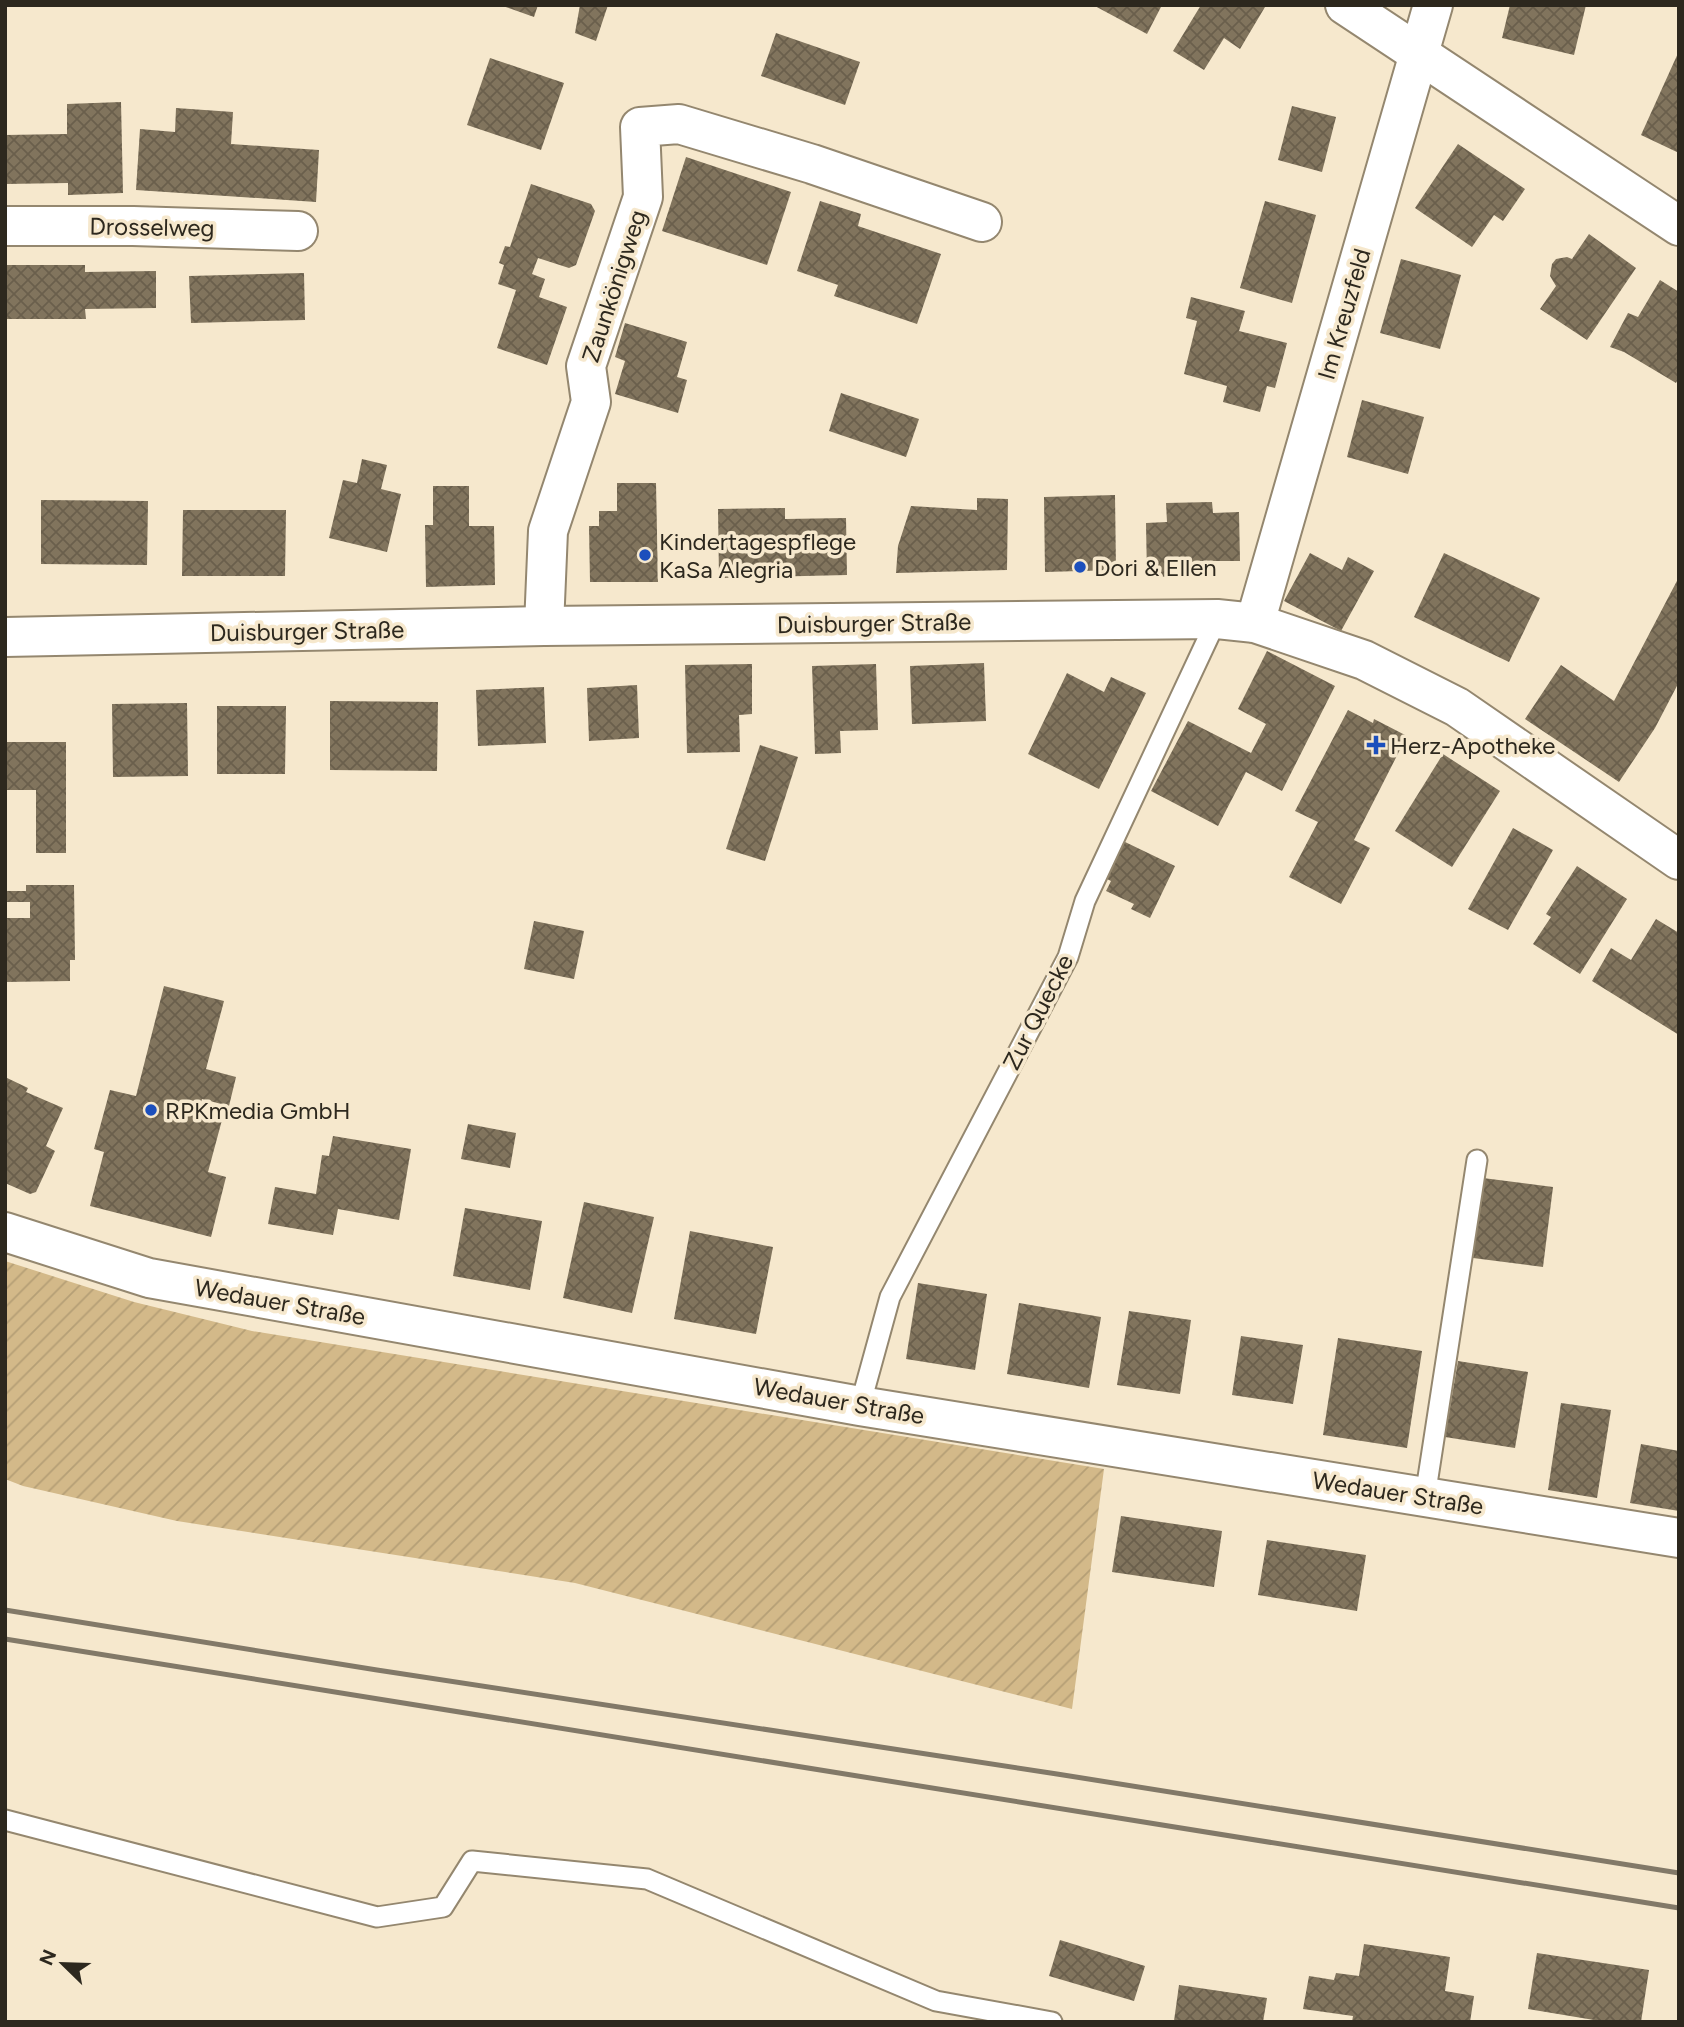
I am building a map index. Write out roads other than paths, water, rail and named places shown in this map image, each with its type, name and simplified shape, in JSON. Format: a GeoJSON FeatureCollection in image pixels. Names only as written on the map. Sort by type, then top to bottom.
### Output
{"type":"FeatureCollection","features":[{"type":"Feature","properties":{"kind":"street"},"geometry":{"type":"LineString","coordinates":[[1345,5],[1679,226]]}},
{"type":"Feature","properties":{"kind":"street","name":"Im Kreuzfeld"},"geometry":{"type":"LineString","coordinates":[[1255,623],[1433,5]]}},
{"type":"Feature","properties":{"kind":"street","name":"Zaunkönigweg"},"geometry":{"type":"LineString","coordinates":[[544,626],[548,531],[591,402],[586,366],[643,197],[640,127],[679,124],[812,164],[982,222]]}},
{"type":"Feature","properties":{"kind":"street","name":"Drosselweg"},"geometry":{"type":"LineString","coordinates":[[5,226],[132,226],[298,231]]}},
{"type":"Feature","properties":{"kind":"street","name":"Duisburger Straße"},"geometry":{"type":"LineString","coordinates":[[5,637],[544,626],[1217,619],[1255,623],[1364,660],[1457,707],[1679,860]]}},
{"type":"Feature","properties":{"kind":"street","name":"Wedauer Straße"},"geometry":{"type":"LineString","coordinates":[[5,1232],[149,1278],[860,1405],[1679,1538]]}},
{"type":"Feature","properties":{"kind":"lane","name":"Zur Quecke"},"geometry":{"type":"LineString","coordinates":[[860,1405],[890,1297],[1068,957],[1085,901],[1217,619]]}},
{"type":"Feature","properties":{"kind":"lane"},"geometry":{"type":"LineString","coordinates":[[1425,1497],[1477,1160]]}},
{"type":"Feature","properties":{"kind":"lane"},"geometry":{"type":"LineString","coordinates":[[5,1820],[377,1917],[443,1907],[472,1861],[647,1879],[936,2001],[1052,2022]]}},
{"type":"Feature","properties":{"kind":"railway"},"geometry":{"type":"LineString","coordinates":[[5,1610],[1679,1873]]}},
{"type":"Feature","properties":{"kind":"railway"},"geometry":{"type":"LineString","coordinates":[[5,1639],[1679,1908]]}},
{"type":"Feature","properties":{"kind":"place","name":"Kindertagespflege KaSa Alegria"},"geometry":{"type":"Point","coordinates":[645,555]}},
{"type":"Feature","properties":{"kind":"place","name":"Dori & Ellen"},"geometry":{"type":"Point","coordinates":[1080,567]}},
{"type":"Feature","properties":{"kind":"place","name":"Herz-Apotheke"},"geometry":{"type":"Point","coordinates":[1376,745]}},
{"type":"Feature","properties":{"kind":"place","name":"RPKmedia GmbH"},"geometry":{"type":"Point","coordinates":[151,1110]}}]}
